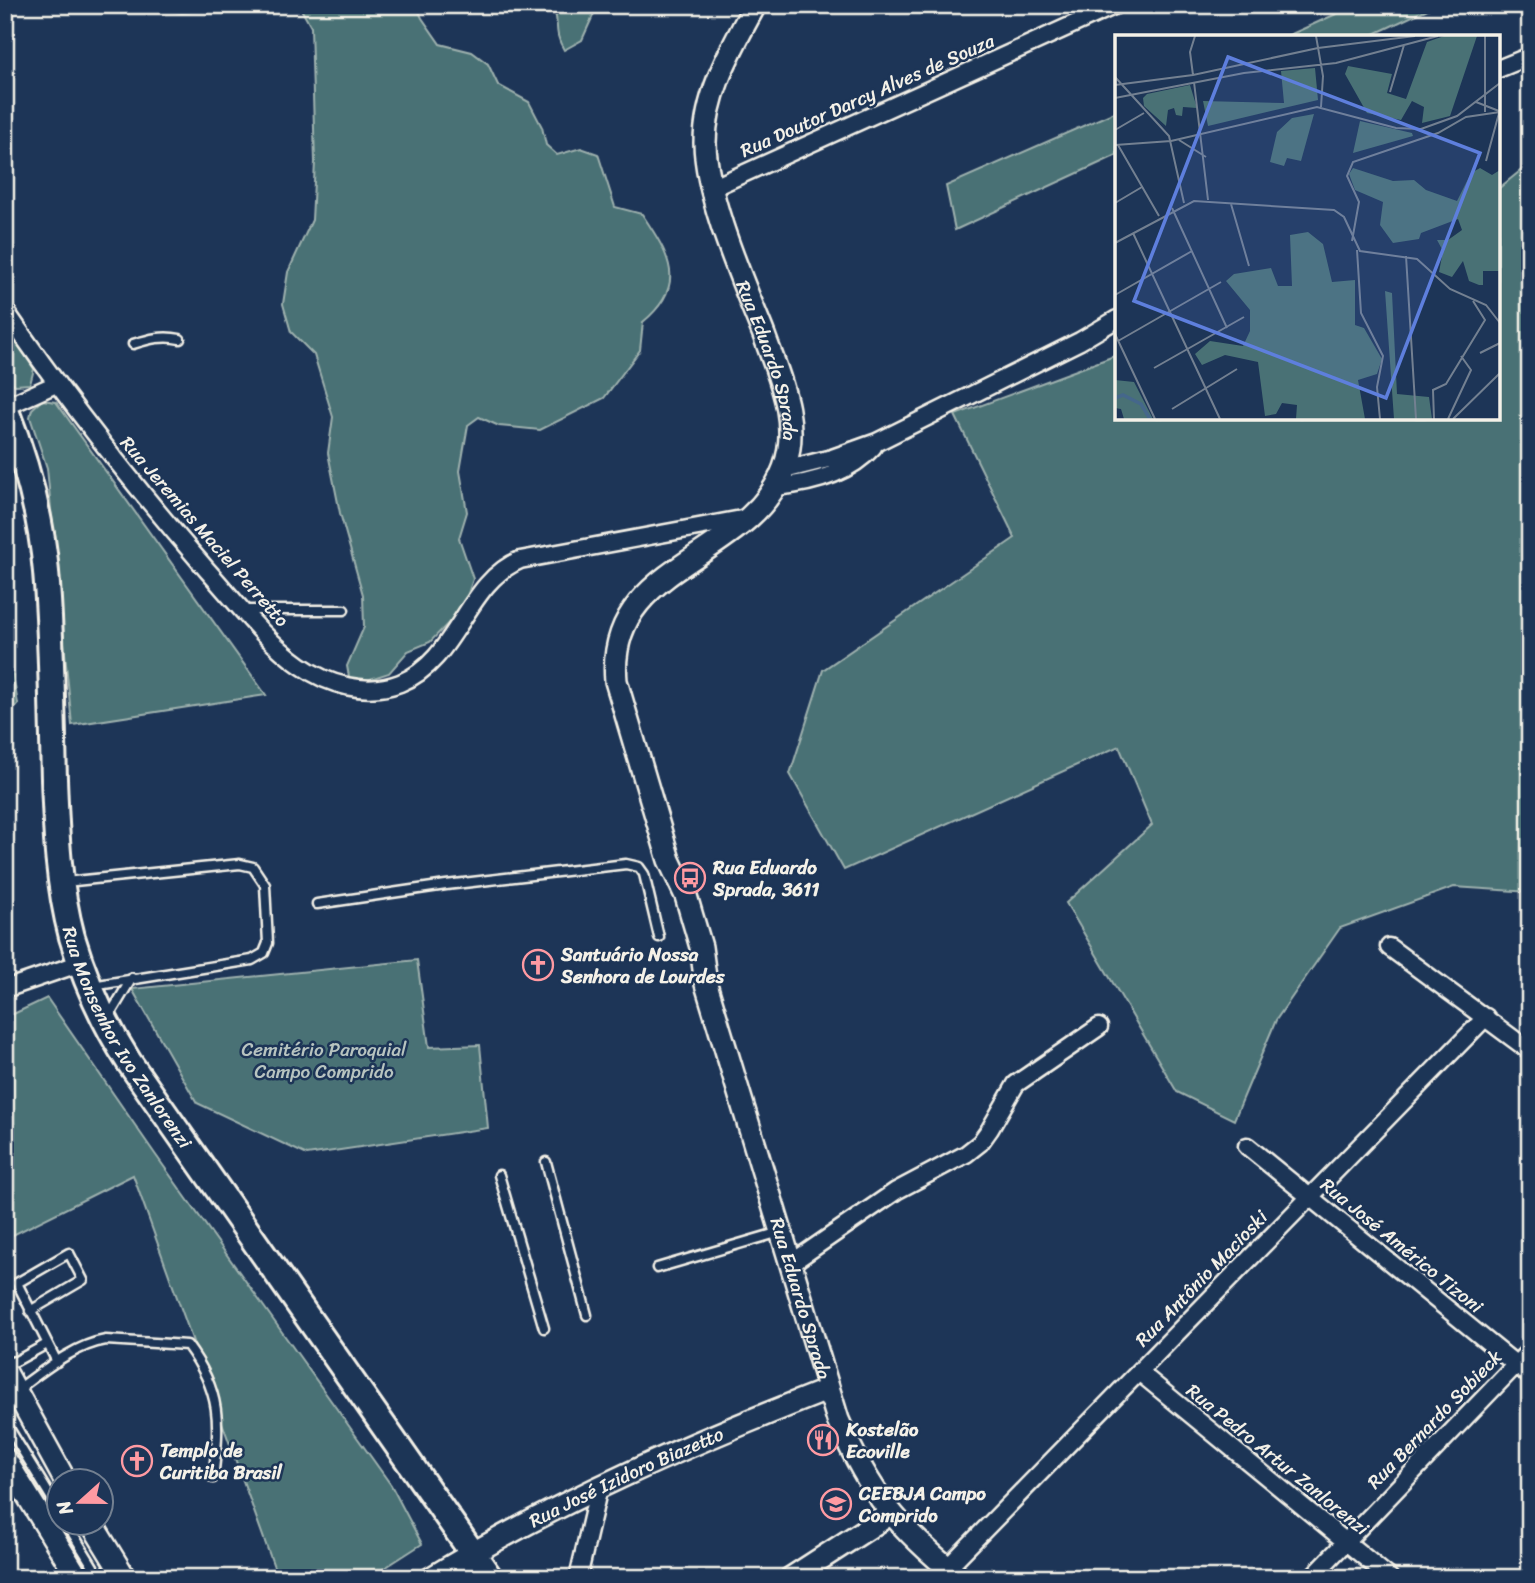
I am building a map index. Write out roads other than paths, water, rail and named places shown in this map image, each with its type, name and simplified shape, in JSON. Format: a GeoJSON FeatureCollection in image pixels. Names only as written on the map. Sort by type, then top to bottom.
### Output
{"type":"FeatureCollection","features":[{"type":"Feature","properties":{"kind":"main road","name":"Rua Eduardo Sprada"},"geometry":{"type":"LineString","coordinates":[[755,5],[729,54],[712,98],[705,143],[712,188],[727,238],[786,399],[791,435],[779,478],[760,507],[646,594],[624,624],[617,642],[614,663],[619,692],[669,860],[686,896],[701,947],[706,984],[827,1390],[860,1467],[890,1514],[906,1532],[953,1573]]}},
{"type":"Feature","properties":{"kind":"main road","name":"Rua Monsenhor Ivo Zanlorenzi"},"geometry":{"type":"LineString","coordinates":[[5,407],[25,462],[42,541],[61,883],[85,975],[105,1022],[129,1062],[490,1578]]}},
{"type":"Feature","properties":{"kind":"main road"},"geometry":{"type":"LineString","coordinates":[[5,1371],[58,1468]]}},
{"type":"Feature","properties":{"kind":"main road","name":"Rua José Izidoro Biazetto"},"geometry":{"type":"LineString","coordinates":[[431,1578],[472,1553],[599,1487],[706,1438],[827,1390]]}},
{"type":"Feature","properties":{"kind":"main road"},"geometry":{"type":"LineString","coordinates":[[5,1459],[78,1578]]}},
{"type":"Feature","properties":{"kind":"main road"},"geometry":{"type":"LineString","coordinates":[[791,1578],[890,1514]]}},
{"type":"Feature","properties":{"kind":"main road"},"geometry":{"type":"LineString","coordinates":[[101,1538],[125,1578]]}},
{"type":"Feature","properties":{"kind":"street","name":"Rua Doutor Darcy Alves de Souza"},"geometry":{"type":"LineString","coordinates":[[712,188],[1116,5]]}},
{"type":"Feature","properties":{"kind":"street"},"geometry":{"type":"LineString","coordinates":[[1500,68],[1530,56]]}},
{"type":"Feature","properties":{"kind":"street","name":"Rua Jeremias Maciel Perretto"},"geometry":{"type":"LineString","coordinates":[[5,310],[56,384],[109,453],[243,610],[284,652],[316,675],[352,687],[382,688],[402,682],[431,662],[447,644],[495,575],[508,565],[534,557],[747,518]]}},
{"type":"Feature","properties":{"kind":"street"},"geometry":{"type":"LineString","coordinates":[[779,478],[877,442],[1080,341],[1115,320]]}},
{"type":"Feature","properties":{"kind":"street"},"geometry":{"type":"LineString","coordinates":[[5,407],[56,384]]}},
{"type":"Feature","properties":{"kind":"street"},"geometry":{"type":"LineString","coordinates":[[1388,947],[1530,1051]]}},
{"type":"Feature","properties":{"kind":"street"},"geometry":{"type":"LineString","coordinates":[[5,989],[85,975]]}},
{"type":"Feature","properties":{"kind":"street","name":"Rua Antônio Macioski"},"geometry":{"type":"LineString","coordinates":[[953,1573],[1139,1372],[1486,1017]]}},
{"type":"Feature","properties":{"kind":"street"},"geometry":{"type":"LineString","coordinates":[[790,1264],[878,1202],[966,1154],[980,1143],[1016,1084],[1100,1027]]}},
{"type":"Feature","properties":{"kind":"street","name":"Rua José Américo Tizoni"},"geometry":{"type":"LineString","coordinates":[[1247,1146],[1530,1376]]}},
{"type":"Feature","properties":{"kind":"street","name":"Rua Bernardo Sobieck"},"geometry":{"type":"LineString","coordinates":[[1311,1578],[1530,1350]]}},
{"type":"Feature","properties":{"kind":"street","name":"Rua Pedro Artur Zanlorenzi"},"geometry":{"type":"LineString","coordinates":[[1139,1372],[1390,1578]]}},
{"type":"Feature","properties":{"kind":"street"},"geometry":{"type":"LineString","coordinates":[[578,1578],[599,1487]]}},
{"type":"Feature","properties":{"kind":"lane"},"geometry":{"type":"LineString","coordinates":[[133,344],[154,338],[180,339]]}},
{"type":"Feature","properties":{"kind":"lane"},"geometry":{"type":"LineString","coordinates":[[243,610],[344,610]]}},
{"type":"Feature","properties":{"kind":"lane"},"geometry":{"type":"LineString","coordinates":[[61,883],[240,864],[253,867],[265,885],[268,943],[264,953],[253,960],[132,978],[85,975]]}},
{"type":"Feature","properties":{"kind":"lane"},"geometry":{"type":"LineString","coordinates":[[317,904],[446,885],[626,864],[639,867],[644,874],[659,937]]}},
{"type":"Feature","properties":{"kind":"lane"},"geometry":{"type":"LineString","coordinates":[[105,1022],[132,978]]}},
{"type":"Feature","properties":{"kind":"lane"},"geometry":{"type":"LineString","coordinates":[[546,1162],[587,1315]]}},
{"type":"Feature","properties":{"kind":"lane"},"geometry":{"type":"LineString","coordinates":[[499,1175],[544,1328]]}},
{"type":"Feature","properties":{"kind":"lane"},"geometry":{"type":"LineString","coordinates":[[657,1268],[780,1232]]}},
{"type":"Feature","properties":{"kind":"lane"},"geometry":{"type":"LineString","coordinates":[[30,1311],[83,1280],[69,1253],[17,1283],[30,1311],[57,1362]]}},
{"type":"Feature","properties":{"kind":"lane"},"geometry":{"type":"LineString","coordinates":[[16,1391],[57,1362],[95,1342],[106,1340],[187,1345],[201,1364],[217,1408],[219,1430],[213,1478]]}},
{"type":"Feature","properties":{"kind":"lane"},"geometry":{"type":"LineString","coordinates":[[5,1363],[16,1361],[47,1344]]}},
{"type":"Feature","properties":{"kind":"lane"},"geometry":{"type":"LineString","coordinates":[[5,1422],[46,1489]]}},
{"type":"Feature","properties":{"kind":"lane"},"geometry":{"type":"LineString","coordinates":[[76,1538],[100,1578]]}},
{"type":"Feature","properties":{"kind":"place","name":"Rua Eduardo Sprada, 3611"},"geometry":{"type":"Point","coordinates":[690,878]}},
{"type":"Feature","properties":{"kind":"place","name":"Santuário Nossa Senhora de Lourdes"},"geometry":{"type":"Point","coordinates":[538,965]}},
{"type":"Feature","properties":{"kind":"place","name":"Kostelão Ecoville"},"geometry":{"type":"Point","coordinates":[823,1440]}},
{"type":"Feature","properties":{"kind":"place","name":"Templo de Curitiba Brasil"},"geometry":{"type":"Point","coordinates":[137,1461]}},
{"type":"Feature","properties":{"kind":"place","name":"CEEBJA Campo Comprido"},"geometry":{"type":"Point","coordinates":[836,1504]}},
{"type":"Feature","properties":{"kind":"park label","name":"Cemitério Paroquial Campo Comprido"},"geometry":{"type":"Point","coordinates":[324,1060]}}]}
